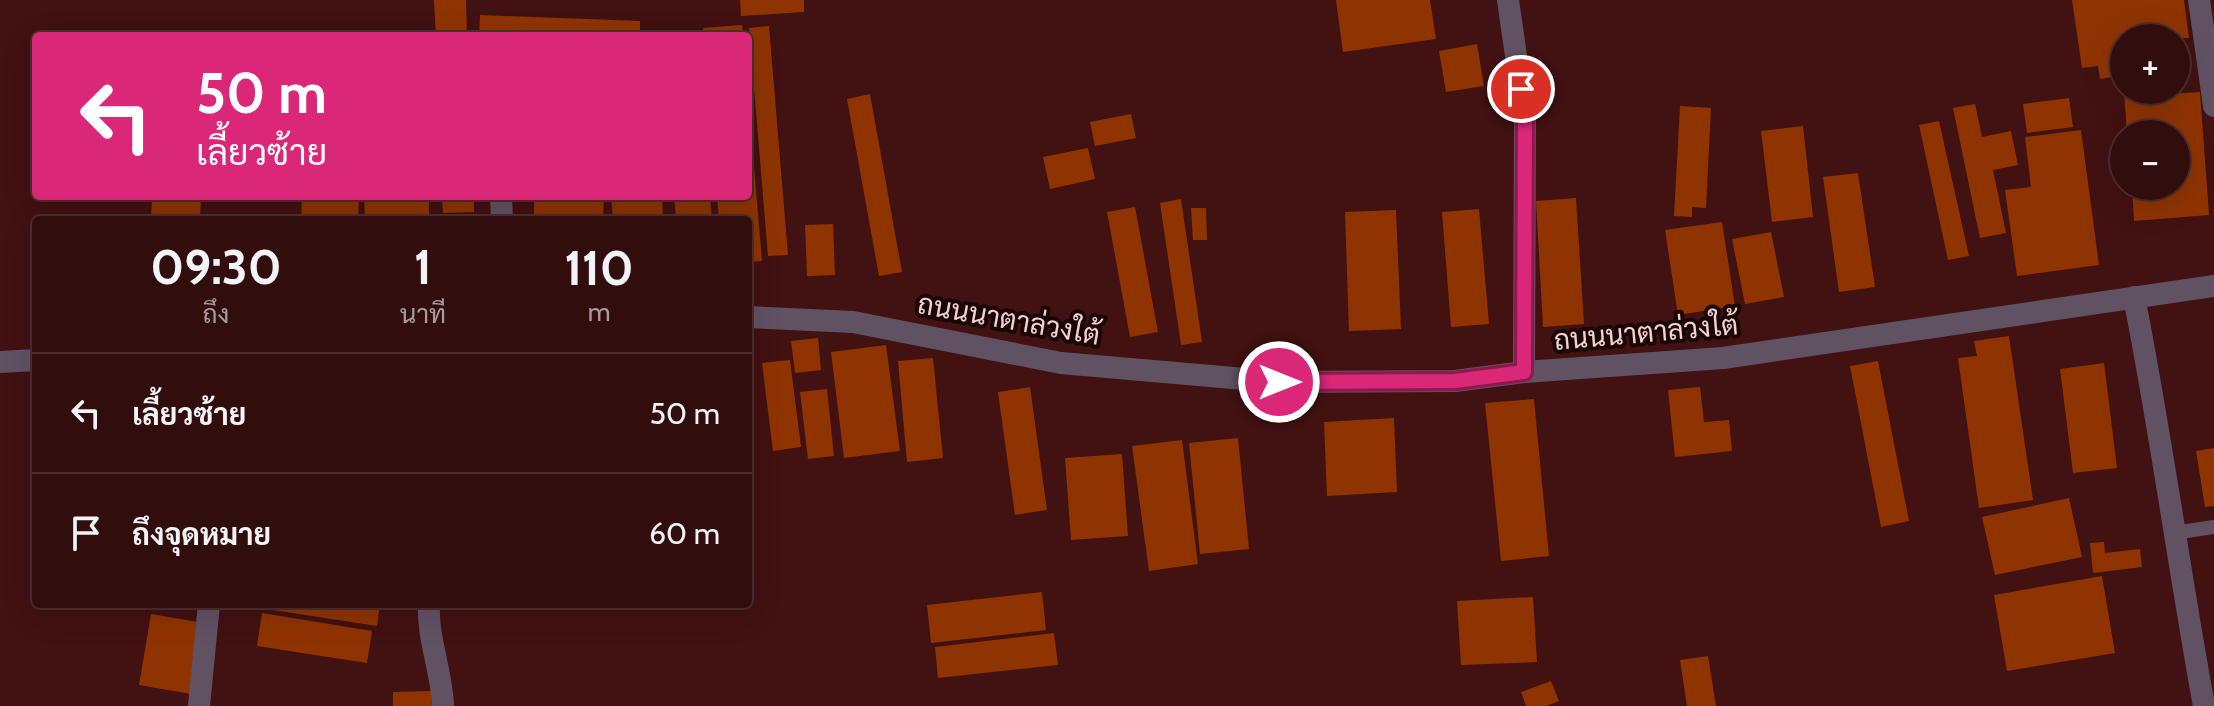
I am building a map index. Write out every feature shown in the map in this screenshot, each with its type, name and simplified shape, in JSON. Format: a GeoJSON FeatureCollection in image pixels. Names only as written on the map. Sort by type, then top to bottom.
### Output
{"type":"FeatureCollection","features":[{"type":"Feature","properties":{"kind":"street"},"geometry":{"type":"LineString","coordinates":[[1508,0],[1525,119],[1524,372]]}},
{"type":"Feature","properties":{"kind":"street"},"geometry":{"type":"LineString","coordinates":[[2199,0],[2214,106]]}},
{"type":"Feature","properties":{"kind":"street","name":"ถนนนาตาล่วงใต้"},"geometry":{"type":"LineString","coordinates":[[752,317],[853,322],[1061,363],[1279,382],[1455,381],[1524,372],[1723,358],[2214,286]]}},
{"type":"Feature","properties":{"kind":"street"},"geometry":{"type":"LineString","coordinates":[[2134,297],[2154,398],[2204,706]]}},
{"type":"Feature","properties":{"kind":"street"},"geometry":{"type":"LineString","coordinates":[[0,362],[32,360]]}},
{"type":"Feature","properties":{"kind":"street"},"geometry":{"type":"LineString","coordinates":[[199,706],[209,608]]}},
{"type":"Feature","properties":{"kind":"street"},"geometry":{"type":"LineString","coordinates":[[429,608],[442,682],[443,706]]}},
{"type":"Feature","properties":{"kind":"lane"},"geometry":{"type":"LineString","coordinates":[[2174,533],[2214,527]]}},
{"type":"Feature","properties":{"kind":"building"},"geometry":{"type":"Polygon","coordinates":[[[434,0],[466,0],[467,32],[436,32],[434,0]]]}},
{"type":"Feature","properties":{"kind":"building"},"geometry":{"type":"Polygon","coordinates":[[[740,0],[804,0],[804,12],[741,16],[740,0]]]}},
{"type":"Feature","properties":{"kind":"building"},"geometry":{"type":"Polygon","coordinates":[[[1336,0],[1430,0],[1436,39],[1343,52],[1336,0]]]}},
{"type":"Feature","properties":{"kind":"building"},"geometry":{"type":"Polygon","coordinates":[[[2072,0],[2184,0],[2187,24],[2110,24],[2110,77],[2100,79],[2098,66],[2082,68],[2072,0]]]}},
{"type":"Feature","properties":{"kind":"building"},"geometry":{"type":"Polygon","coordinates":[[[480,15],[640,21],[640,32],[479,32],[480,15]]]}},
{"type":"Feature","properties":{"kind":"building"},"geometry":{"type":"Polygon","coordinates":[[[742,25],[743,32],[704,32],[703,28],[742,25]]]}},
{"type":"Feature","properties":{"kind":"building"},"geometry":{"type":"Polygon","coordinates":[[[769,26],[788,255],[768,256],[752,32],[749,28],[769,26]]]}},
{"type":"Feature","properties":{"kind":"building"},"geometry":{"type":"Polygon","coordinates":[[[1477,44],[1484,86],[1446,92],[1439,51],[1477,44]]]}},
{"type":"Feature","properties":{"kind":"building"},"geometry":{"type":"Polygon","coordinates":[[[2200,92],[2209,215],[2134,221],[2133,200],[2190,200],[2190,120],[2126,120],[2125,104],[2190,104],[2190,93],[2200,92]]]}},
{"type":"Feature","properties":{"kind":"building"},"geometry":{"type":"Polygon","coordinates":[[[870,94],[902,272],[879,276],[847,99],[870,94]]]}},
{"type":"Feature","properties":{"kind":"building"},"geometry":{"type":"Polygon","coordinates":[[[2069,98],[2073,127],[2027,133],[2023,104],[2069,98]]]}},
{"type":"Feature","properties":{"kind":"building"},"geometry":{"type":"Polygon","coordinates":[[[1975,104],[1982,137],[2011,131],[2018,165],[1993,170],[2006,233],[1980,238],[1953,108],[1975,104]]]}},
{"type":"Feature","properties":{"kind":"building"},"geometry":{"type":"Polygon","coordinates":[[[1680,106],[1711,108],[1706,208],[1692,207],[1692,217],[1674,216],[1680,106]]]}},
{"type":"Feature","properties":{"kind":"building"},"geometry":{"type":"Polygon","coordinates":[[[1131,114],[1136,138],[1095,146],[1090,122],[1131,114]]]}},
{"type":"Feature","properties":{"kind":"building"},"geometry":{"type":"Polygon","coordinates":[[[1939,121],[1969,256],[1948,260],[1919,125],[1939,121]]]}},
{"type":"Feature","properties":{"kind":"building"},"geometry":{"type":"Polygon","coordinates":[[[1803,126],[1813,217],[1772,222],[1761,131],[1803,126]]]}},
{"type":"Feature","properties":{"kind":"building"},"geometry":{"type":"Polygon","coordinates":[[[2081,130],[2099,265],[2017,276],[2005,190],[2031,187],[2025,137],[2081,130]]]}},
{"type":"Feature","properties":{"kind":"building"},"geometry":{"type":"Polygon","coordinates":[[[752,143],[762,261],[752,262],[752,216],[719,216],[717,200],[752,200],[752,143]]]}},
{"type":"Feature","properties":{"kind":"building"},"geometry":{"type":"Polygon","coordinates":[[[1088,148],[1095,179],[1050,189],[1043,157],[1088,148]]]}},
{"type":"Feature","properties":{"kind":"building"},"geometry":{"type":"Polygon","coordinates":[[[1858,173],[1875,287],[1839,292],[1823,177],[1858,173]]]}},
{"type":"Feature","properties":{"kind":"building"},"geometry":{"type":"Polygon","coordinates":[[[1576,198],[1584,324],[1543,327],[1536,201],[1576,198]]]}},
{"type":"Feature","properties":{"kind":"building"},"geometry":{"type":"Polygon","coordinates":[[[1181,199],[1202,342],[1181,345],[1160,203],[1181,199]]]}},
{"type":"Feature","properties":{"kind":"building"},"geometry":{"type":"Polygon","coordinates":[[[152,200],[201,200],[200,216],[151,216],[152,200]]]}},
{"type":"Feature","properties":{"kind":"building"},"geometry":{"type":"Polygon","coordinates":[[[302,200],[359,200],[358,216],[301,216],[302,200]]]}},
{"type":"Feature","properties":{"kind":"building"},"geometry":{"type":"Polygon","coordinates":[[[364,200],[429,200],[429,216],[365,216],[364,200]]]}},
{"type":"Feature","properties":{"kind":"building"},"geometry":{"type":"Polygon","coordinates":[[[442,200],[474,200],[474,212],[443,213],[442,200]]]}},
{"type":"Feature","properties":{"kind":"building"},"geometry":{"type":"Polygon","coordinates":[[[534,200],[604,200],[603,216],[534,216],[534,200]]]}},
{"type":"Feature","properties":{"kind":"building"},"geometry":{"type":"Polygon","coordinates":[[[611,200],[662,200],[663,216],[613,216],[611,200]]]}},
{"type":"Feature","properties":{"kind":"building"},"geometry":{"type":"Polygon","coordinates":[[[674,200],[710,200],[712,216],[676,216],[674,200]]]}},
{"type":"Feature","properties":{"kind":"building"},"geometry":{"type":"Polygon","coordinates":[[[1135,207],[1158,332],[1130,337],[1107,212],[1135,207]]]}},
{"type":"Feature","properties":{"kind":"building"},"geometry":{"type":"Polygon","coordinates":[[[1191,208],[1206,208],[1207,240],[1193,240],[1191,208]]]}},
{"type":"Feature","properties":{"kind":"building"},"geometry":{"type":"Polygon","coordinates":[[[1479,209],[1489,324],[1451,327],[1442,212],[1479,209]]]}},
{"type":"Feature","properties":{"kind":"building"},"geometry":{"type":"Polygon","coordinates":[[[1396,210],[1401,329],[1349,331],[1345,212],[1396,210]]]}},
{"type":"Feature","properties":{"kind":"building"},"geometry":{"type":"Polygon","coordinates":[[[1722,222],[1735,306],[1678,315],[1665,230],[1722,222]]]}},
{"type":"Feature","properties":{"kind":"building"},"geometry":{"type":"Polygon","coordinates":[[[833,224],[835,275],[807,276],[805,225],[833,224]]]}},
{"type":"Feature","properties":{"kind":"building"},"geometry":{"type":"Polygon","coordinates":[[[1771,232],[1784,297],[1745,304],[1732,239],[1771,232]]]}},
{"type":"Feature","properties":{"kind":"building"},"geometry":{"type":"Polygon","coordinates":[[[2009,336],[2033,500],[1979,508],[1958,358],[1977,356],[1974,341],[2009,336]]]}},
{"type":"Feature","properties":{"kind":"building"},"geometry":{"type":"Polygon","coordinates":[[[818,338],[821,370],[795,373],[791,341],[818,338]]]}},
{"type":"Feature","properties":{"kind":"building"},"geometry":{"type":"Polygon","coordinates":[[[886,345],[900,451],[844,458],[831,352],[886,345]]]}},
{"type":"Feature","properties":{"kind":"building"},"geometry":{"type":"Polygon","coordinates":[[[933,358],[943,458],[907,462],[898,361],[933,358]]]}},
{"type":"Feature","properties":{"kind":"building"},"geometry":{"type":"Polygon","coordinates":[[[790,360],[801,447],[773,451],[762,363],[790,360]]]}},
{"type":"Feature","properties":{"kind":"building"},"geometry":{"type":"Polygon","coordinates":[[[1878,361],[1909,521],[1881,527],[1850,366],[1878,361]]]}},
{"type":"Feature","properties":{"kind":"building"},"geometry":{"type":"Polygon","coordinates":[[[2104,363],[2117,468],[2073,473],[2060,369],[2104,363]]]}},
{"type":"Feature","properties":{"kind":"building"},"geometry":{"type":"Polygon","coordinates":[[[1030,387],[1047,510],[1015,515],[998,392],[1030,387]]]}},
{"type":"Feature","properties":{"kind":"building"},"geometry":{"type":"Polygon","coordinates":[[[1700,387],[1704,422],[1729,420],[1732,451],[1675,457],[1668,390],[1700,387]]]}},
{"type":"Feature","properties":{"kind":"building"},"geometry":{"type":"Polygon","coordinates":[[[827,389],[834,456],[808,459],[800,392],[827,389]]]}},
{"type":"Feature","properties":{"kind":"building"},"geometry":{"type":"Polygon","coordinates":[[[1534,399],[1549,556],[1501,561],[1485,403],[1534,399]]]}},
{"type":"Feature","properties":{"kind":"building"},"geometry":{"type":"Polygon","coordinates":[[[1394,418],[1397,492],[1327,496],[1324,422],[1394,418]]]}},
{"type":"Feature","properties":{"kind":"building"},"geometry":{"type":"Polygon","coordinates":[[[1238,438],[1249,549],[1200,554],[1189,443],[1238,438]]]}},
{"type":"Feature","properties":{"kind":"building"},"geometry":{"type":"Polygon","coordinates":[[[1182,440],[1198,564],[1149,571],[1132,446],[1182,440]]]}},
{"type":"Feature","properties":{"kind":"building"},"geometry":{"type":"Polygon","coordinates":[[[2214,448],[2214,506],[2205,507],[2196,451],[2214,448]]]}},
{"type":"Feature","properties":{"kind":"building"},"geometry":{"type":"Polygon","coordinates":[[[1122,454],[1128,536],[1071,540],[1065,458],[1122,454]]]}},
{"type":"Feature","properties":{"kind":"building"},"geometry":{"type":"Polygon","coordinates":[[[2069,498],[2082,557],[1995,575],[1982,517],[2069,498]]]}},
{"type":"Feature","properties":{"kind":"building"},"geometry":{"type":"Polygon","coordinates":[[[2104,542],[2105,553],[2140,549],[2142,567],[2093,573],[2090,543],[2104,542]]]}},
{"type":"Feature","properties":{"kind":"building"},"geometry":{"type":"Polygon","coordinates":[[[2102,576],[2115,653],[2007,671],[1994,595],[2102,576]]]}},
{"type":"Feature","properties":{"kind":"building"},"geometry":{"type":"Polygon","coordinates":[[[1042,592],[1046,630],[931,643],[927,605],[1042,592]]]}},
{"type":"Feature","properties":{"kind":"building"},"geometry":{"type":"Polygon","coordinates":[[[1533,597],[1537,662],[1461,665],[1457,601],[1533,597]]]}},
{"type":"Feature","properties":{"kind":"building"},"geometry":{"type":"Polygon","coordinates":[[[260,608],[379,608],[377,626],[260,608]]]}},
{"type":"Feature","properties":{"kind":"building"},"geometry":{"type":"Polygon","coordinates":[[[262,613],[372,631],[367,663],[257,646],[262,613]]]}},
{"type":"Feature","properties":{"kind":"building"},"geometry":{"type":"Polygon","coordinates":[[[151,614],[204,623],[191,694],[139,685],[151,614]]]}},
{"type":"Feature","properties":{"kind":"building"},"geometry":{"type":"Polygon","coordinates":[[[1054,633],[1058,665],[938,678],[935,647],[1054,633]]]}},
{"type":"Feature","properties":{"kind":"building"},"geometry":{"type":"Polygon","coordinates":[[[1708,656],[1716,706],[1687,706],[1680,660],[1708,656]]]}},
{"type":"Feature","properties":{"kind":"building"},"geometry":{"type":"Polygon","coordinates":[[[1551,681],[1559,701],[1546,706],[1526,706],[1521,692],[1551,681]]]}},
{"type":"Feature","properties":{"kind":"building"},"geometry":{"type":"Polygon","coordinates":[[[431,691],[432,706],[393,706],[393,692],[431,691]]]}},
{"type":"Feature","properties":{"kind":"route"},"geometry":{"type":"LineString","coordinates":[[1279,382],[1455,381],[1524,372],[1525,119],[1521,89]]}}]}
